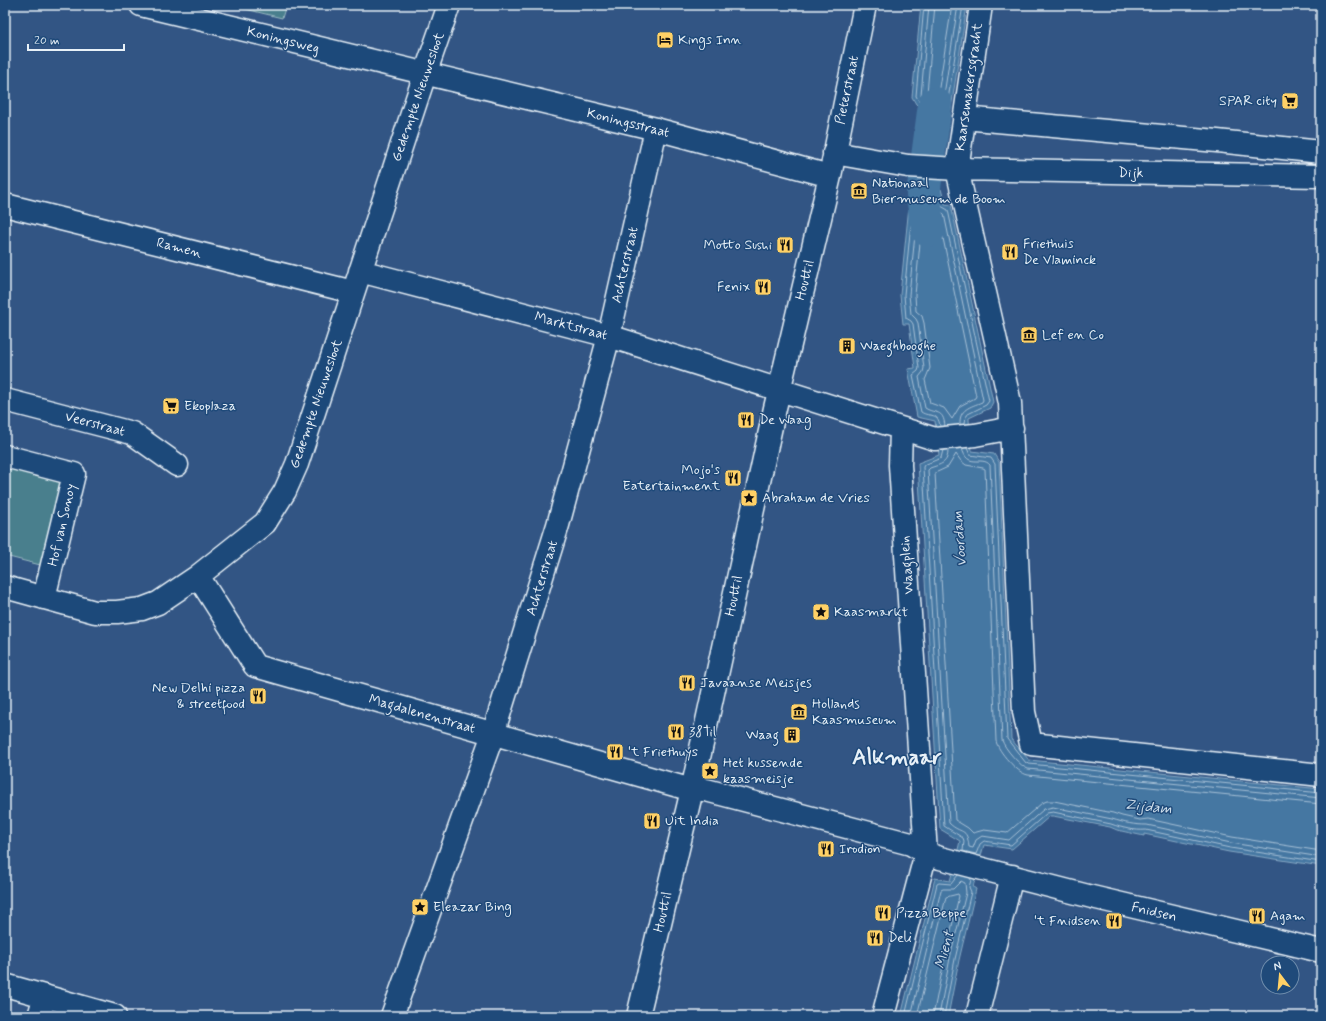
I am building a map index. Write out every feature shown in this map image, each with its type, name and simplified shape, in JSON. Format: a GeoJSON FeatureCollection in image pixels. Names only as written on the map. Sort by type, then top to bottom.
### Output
{"type":"FeatureCollection","features":[{"type":"Feature","properties":{"kind":"street","name":"Koningsweg"},"geometry":{"type":"LineString","coordinates":[[141,5],[425,74]]}},
{"type":"Feature","properties":{"kind":"street","name":"Gedempte Nieuwesloot"},"geometry":{"type":"LineString","coordinates":[[5,587],[95,612],[117,612],[142,609],[158,603],[198,576],[265,523],[285,491],[297,464],[449,5]]}},
{"type":"Feature","properties":{"kind":"street","name":"Pieterstraat"},"geometry":{"type":"LineString","coordinates":[[830,176],[865,5]]}},
{"type":"Feature","properties":{"kind":"street","name":"Kaarsemakersgracht"},"geometry":{"type":"LineString","coordinates":[[949,169],[964,118],[981,5]]}},
{"type":"Feature","properties":{"kind":"street","name":"Koningsstraat"},"geometry":{"type":"LineString","coordinates":[[425,74],[656,129],[830,176]]}},
{"type":"Feature","properties":{"kind":"street"},"geometry":{"type":"LineString","coordinates":[[964,118],[1321,152]]}},
{"type":"Feature","properties":{"kind":"street","name":"Achterstraat"},"geometry":{"type":"LineString","coordinates":[[392,1016],[493,734],[558,525],[609,336],[656,129]]}},
{"type":"Feature","properties":{"kind":"street","name":"Dijk"},"geometry":{"type":"LineString","coordinates":[[834,153],[913,166],[949,169],[1321,176]]}},
{"type":"Feature","properties":{"kind":"street"},"geometry":{"type":"LineString","coordinates":[[949,169],[1010,403],[1024,712],[1031,744],[1321,775]]}},
{"type":"Feature","properties":{"kind":"street","name":"Houttil"},"geometry":{"type":"LineString","coordinates":[[638,1016],[692,790],[779,389],[830,176]]}},
{"type":"Feature","properties":{"kind":"street","name":"Ramen"},"geometry":{"type":"LineString","coordinates":[[5,205],[353,292]]}},
{"type":"Feature","properties":{"kind":"street","name":"Marktstraat"},"geometry":{"type":"LineString","coordinates":[[360,271],[609,336],[779,389]]}},
{"type":"Feature","properties":{"kind":"street"},"geometry":{"type":"LineString","coordinates":[[779,389],[935,439],[975,435],[1012,428]]}},
{"type":"Feature","properties":{"kind":"street","name":"Veerstraat"},"geometry":{"type":"LineString","coordinates":[[5,400],[132,433],[177,465]]}},
{"type":"Feature","properties":{"kind":"street","name":"Waagplein"},"geometry":{"type":"LineString","coordinates":[[901,429],[900,465],[933,856]]}},
{"type":"Feature","properties":{"kind":"street","name":"Hof van Sonoy"},"geometry":{"type":"LineString","coordinates":[[5,456],[74,474],[44,598]]}},
{"type":"Feature","properties":{"kind":"street","name":"Magdalenenstraat"},"geometry":{"type":"LineString","coordinates":[[198,576],[255,666],[692,790]]}},
{"type":"Feature","properties":{"kind":"street"},"geometry":{"type":"LineString","coordinates":[[692,790],[706,790],[912,844],[933,856],[883,1016]]}},
{"type":"Feature","properties":{"kind":"street","name":"Fnidsen"},"geometry":{"type":"LineString","coordinates":[[933,856],[1092,897],[1321,951]]}},
{"type":"Feature","properties":{"kind":"street"},"geometry":{"type":"LineString","coordinates":[[977,1016],[1012,876]]}},
{"type":"Feature","properties":{"kind":"street"},"geometry":{"type":"LineString","coordinates":[[5,985],[42,1006],[115,1016]]}},
{"type":"Feature","properties":{"kind":"shaded area"},"geometry":{"type":"Polygon","coordinates":[[[5,5],[1321,5],[1321,1016],[5,1016],[5,5]]]}},
{"type":"Feature","properties":{"kind":"green space"},"geometry":{"type":"Polygon","coordinates":[[[237,5],[286,5],[282,18],[237,7],[237,5]]]}},
{"type":"Feature","properties":{"kind":"green space"},"geometry":{"type":"Polygon","coordinates":[[[5,451],[81,472],[56,569],[5,556],[5,451]]]}},
{"type":"Feature","properties":{"kind":"water"},"geometry":{"type":"Polygon","coordinates":[[[921,5],[967,5],[945,148],[937,151],[919,149],[921,141],[919,107],[912,97],[921,5]]]}},
{"type":"Feature","properties":{"kind":"water"},"geometry":{"type":"Polygon","coordinates":[[[916,183],[938,186],[938,189],[941,189],[945,204],[951,205],[993,402],[990,408],[969,418],[969,420],[972,451],[994,454],[999,462],[1011,739],[1029,760],[1321,789],[1321,866],[1229,852],[1144,834],[1144,836],[1110,827],[1053,816],[1050,816],[1012,849],[984,845],[980,859],[957,854],[960,841],[940,829],[918,463],[939,455],[935,421],[917,417],[908,369],[915,368],[909,324],[903,324],[900,295],[911,186],[914,186],[916,183]]]}},
{"type":"Feature","properties":{"kind":"water","name":"Mient"},"geometry":{"type":"Polygon","coordinates":[[[953,870],[976,875],[973,887],[976,889],[959,960],[948,1016],[901,1016],[935,878],[950,881],[953,870]]]}},
{"type":"Feature","properties":{"kind":"waterway","name":"Kaarsemakersgracht"},"geometry":{"type":"LineString","coordinates":[[928,230],[923,195],[935,104]]}},
{"type":"Feature","properties":{"kind":"place","name":"Kings Inn"},"geometry":{"type":"Point","coordinates":[665,40]}},
{"type":"Feature","properties":{"kind":"place","name":"SPAR city"},"geometry":{"type":"Point","coordinates":[1290,101]}},
{"type":"Feature","properties":{"kind":"place","name":"Nationaal Biermuseum de Boom"},"geometry":{"type":"Point","coordinates":[859,191]}},
{"type":"Feature","properties":{"kind":"place","name":"Motto Sushi"},"geometry":{"type":"Point","coordinates":[785,245]}},
{"type":"Feature","properties":{"kind":"place","name":"Friethuis De Vlaminck"},"geometry":{"type":"Point","coordinates":[1010,252]}},
{"type":"Feature","properties":{"kind":"place","name":"Fenix"},"geometry":{"type":"Point","coordinates":[763,287]}},
{"type":"Feature","properties":{"kind":"place","name":"Lef en Co"},"geometry":{"type":"Point","coordinates":[1029,335]}},
{"type":"Feature","properties":{"kind":"place","name":"Waeghbooghe"},"geometry":{"type":"Point","coordinates":[847,346]}},
{"type":"Feature","properties":{"kind":"place","name":"Ekoplaza"},"geometry":{"type":"Point","coordinates":[171,406]}},
{"type":"Feature","properties":{"kind":"place","name":"De Waag"},"geometry":{"type":"Point","coordinates":[746,420]}},
{"type":"Feature","properties":{"kind":"place","name":"Mojo's Eatertainment"},"geometry":{"type":"Point","coordinates":[733,478]}},
{"type":"Feature","properties":{"kind":"place","name":"Abraham de Vries"},"geometry":{"type":"Point","coordinates":[749,498]}},
{"type":"Feature","properties":{"kind":"place","name":"Kaasmarkt"},"geometry":{"type":"Point","coordinates":[821,612]}},
{"type":"Feature","properties":{"kind":"place","name":"Javaanse Meisjes"},"geometry":{"type":"Point","coordinates":[687,683]}},
{"type":"Feature","properties":{"kind":"place","name":"New Delhi pizza & streetfood"},"geometry":{"type":"Point","coordinates":[258,696]}},
{"type":"Feature","properties":{"kind":"place","name":"Hollands Kaasmuseum"},"geometry":{"type":"Point","coordinates":[799,712]}},
{"type":"Feature","properties":{"kind":"place","name":"38Til"},"geometry":{"type":"Point","coordinates":[676,732]}},
{"type":"Feature","properties":{"kind":"place","name":"Waag"},"geometry":{"type":"Point","coordinates":[792,735]}},
{"type":"Feature","properties":{"kind":"place","name":"'t Friethuys"},"geometry":{"type":"Point","coordinates":[615,752]}},
{"type":"Feature","properties":{"kind":"place","name":"Het kussende kaasmeisje"},"geometry":{"type":"Point","coordinates":[710,771]}},
{"type":"Feature","properties":{"kind":"place","name":"Uit India"},"geometry":{"type":"Point","coordinates":[652,821]}},
{"type":"Feature","properties":{"kind":"place","name":"Irodion"},"geometry":{"type":"Point","coordinates":[826,849]}},
{"type":"Feature","properties":{"kind":"place","name":"Eleazar Bing"},"geometry":{"type":"Point","coordinates":[420,907]}},
{"type":"Feature","properties":{"kind":"place","name":"Pizza Beppe"},"geometry":{"type":"Point","coordinates":[883,913]}},
{"type":"Feature","properties":{"kind":"place","name":"Agam"},"geometry":{"type":"Point","coordinates":[1257,916]}},
{"type":"Feature","properties":{"kind":"place","name":"'t Fnidsen"},"geometry":{"type":"Point","coordinates":[1114,921]}},
{"type":"Feature","properties":{"kind":"place","name":"Deli"},"geometry":{"type":"Point","coordinates":[875,938]}},
{"type":"Feature","properties":{"kind":"district","name":"Alkmaar"},"geometry":{"type":"Point","coordinates":[897,758]}},
{"type":"Feature","properties":{"kind":"water label","name":"Voordam"},"geometry":{"type":"Point","coordinates":[960,539]}},
{"type":"Feature","properties":{"kind":"water label","name":"Zijdam"},"geometry":{"type":"Point","coordinates":[1148,807]}}]}
